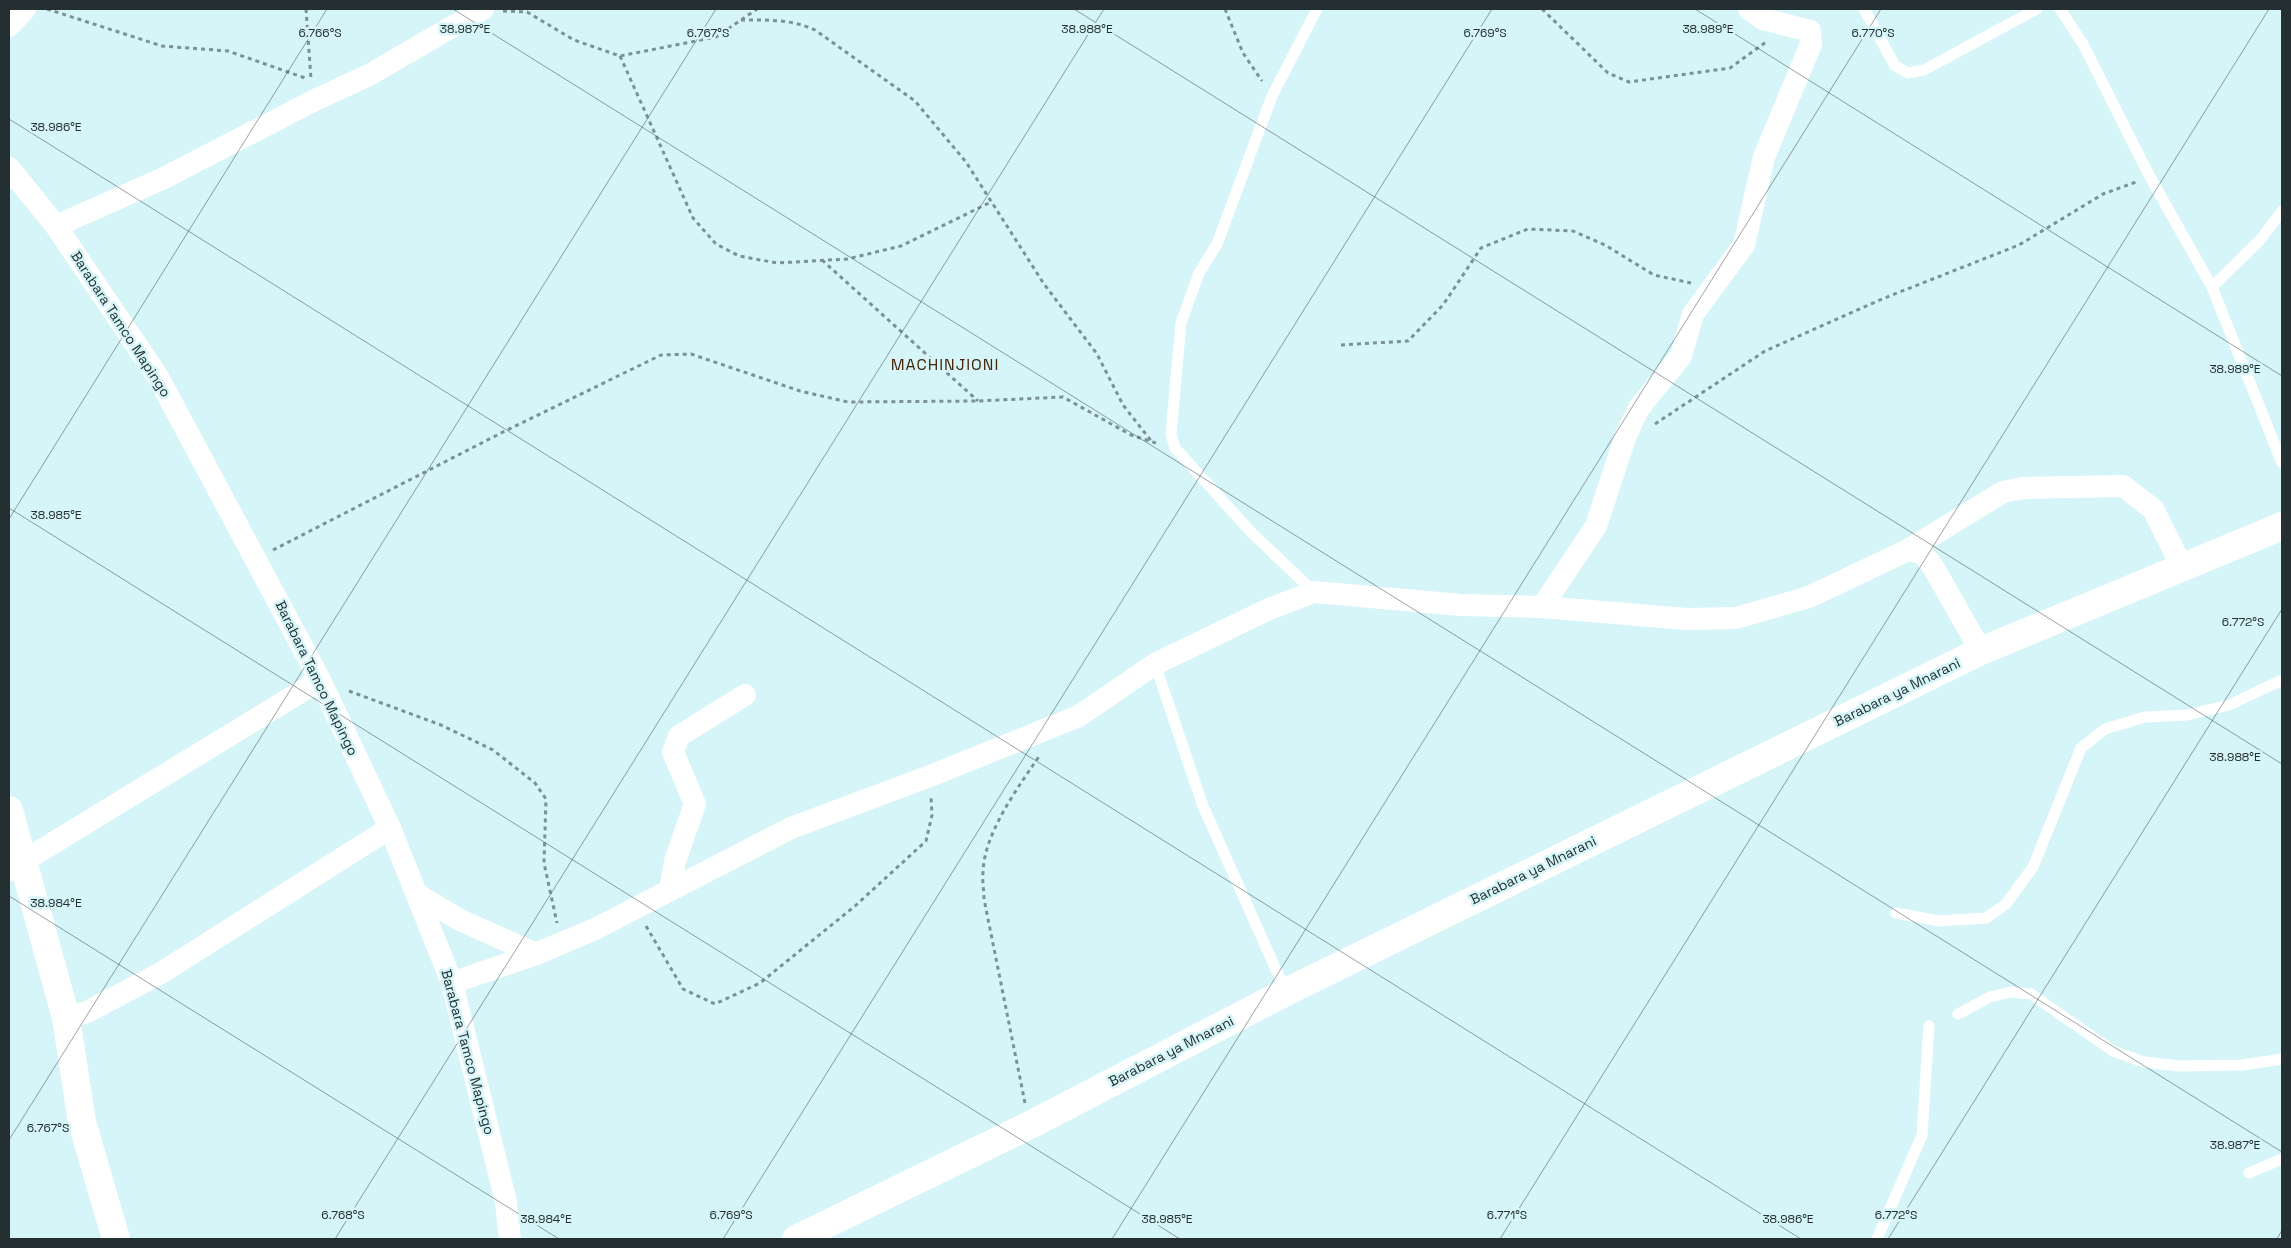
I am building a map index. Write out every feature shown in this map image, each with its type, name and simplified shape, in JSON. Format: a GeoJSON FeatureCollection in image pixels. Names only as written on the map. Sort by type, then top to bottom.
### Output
{"type":"FeatureCollection","features":[{"type":"Feature","properties":{"kind":"street"},"geometry":{"type":"LineString","coordinates":[[9,26],[25,9]]}},
{"type":"Feature","properties":{"kind":"street"},"geometry":{"type":"LineString","coordinates":[[56,226],[164,178],[315,100],[369,75],[483,9]]}},
{"type":"Feature","properties":{"kind":"street"},"geometry":{"type":"LineString","coordinates":[[1542,607],[1596,526],[1626,435],[1639,408],[1681,356],[1693,314],[1744,245],[1764,157],[1811,44],[1810,31],[1762,19],[1749,9]]}},
{"type":"Feature","properties":{"kind":"street","name":"Barabara Tamco Mapingo"},"geometry":{"type":"LineString","coordinates":[[9,168],[56,226],[158,377],[257,558],[320,680],[390,828],[452,983],[506,1202],[510,1239]]}},
{"type":"Feature","properties":{"kind":"street"},"geometry":{"type":"LineString","coordinates":[[452,983],[562,943],[791,828],[930,776],[1079,716],[1155,664],[1269,610],[1314,592],[1461,605],[1542,607],[1687,620],[1736,618],[1809,597],[1908,550],[2002,492],[2023,488],[2123,486],[2153,509],[2182,567]]}},
{"type":"Feature","properties":{"kind":"street","name":"Barabara ya Mnarani"},"geometry":{"type":"LineString","coordinates":[[796,1239],[1030,1125],[1286,992],[1981,651],[2282,526]]}},
{"type":"Feature","properties":{"kind":"street"},"geometry":{"type":"LineString","coordinates":[[1908,550],[1922,553],[1932,565],[1981,651]]}},
{"type":"Feature","properties":{"kind":"street"},"geometry":{"type":"LineString","coordinates":[[15,866],[320,680]]}},
{"type":"Feature","properties":{"kind":"street"},"geometry":{"type":"LineString","coordinates":[[670,890],[675,861],[695,804],[673,752],[679,736],[745,694]]}},
{"type":"Feature","properties":{"kind":"street"},"geometry":{"type":"LineString","coordinates":[[9,810],[15,866],[66,1018],[82,1122],[116,1239]]}},
{"type":"Feature","properties":{"kind":"street"},"geometry":{"type":"LineString","coordinates":[[66,1018],[87,1012],[162,973],[390,828]]}},
{"type":"Feature","properties":{"kind":"street"},"geometry":{"type":"LineString","coordinates":[[418,895],[460,920],[536,954]]}},
{"type":"Feature","properties":{"kind":"lane"},"geometry":{"type":"LineString","coordinates":[[1314,592],[1251,532],[1175,448],[1171,434],[1171,419],[1181,323],[1199,274],[1217,244],[1272,96],[1317,9]]}},
{"type":"Feature","properties":{"kind":"lane"},"geometry":{"type":"LineString","coordinates":[[1864,9],[1895,66],[1908,73],[1924,70],[2037,9]]}},
{"type":"Feature","properties":{"kind":"lane"},"geometry":{"type":"LineString","coordinates":[[2060,9],[2083,44],[2150,177],[2212,287],[2282,463]]}},
{"type":"Feature","properties":{"kind":"lane"},"geometry":{"type":"LineString","coordinates":[[2212,287],[2260,240],[2282,211]]}},
{"type":"Feature","properties":{"kind":"lane"},"geometry":{"type":"LineString","coordinates":[[1155,664],[1203,806],[1286,992]]}},
{"type":"Feature","properties":{"kind":"lane"},"geometry":{"type":"LineString","coordinates":[[1896,913],[1939,921],[1986,918],[2006,904],[2033,868],[2081,748],[2105,729],[2145,717],[2187,714],[2229,705],[2282,680]]}},
{"type":"Feature","properties":{"kind":"lane"},"geometry":{"type":"LineString","coordinates":[[1958,1014],[1990,997],[2010,992],[2031,994],[2112,1051],[2144,1062],[2180,1066],[2242,1065],[2282,1060]]}},
{"type":"Feature","properties":{"kind":"lane"},"geometry":{"type":"LineString","coordinates":[[1877,1239],[1922,1135],[1929,1026]]}},
{"type":"Feature","properties":{"kind":"lane"},"geometry":{"type":"LineString","coordinates":[[2249,1173],[2282,1159]]}},
{"type":"Feature","properties":{"kind":"path"},"geometry":{"type":"LineString","coordinates":[[47,9],[162,46],[228,51],[312,81],[306,9]]}},
{"type":"Feature","properties":{"kind":"path"},"geometry":{"type":"LineString","coordinates":[[483,9],[526,12],[574,40],[620,56],[716,37],[757,9]]}},
{"type":"Feature","properties":{"kind":"path"},"geometry":{"type":"LineString","coordinates":[[1225,9],[1243,53],[1272,96]]}},
{"type":"Feature","properties":{"kind":"path"},"geometry":{"type":"LineString","coordinates":[[1542,9],[1608,73],[1629,82],[1730,68],[1790,25]]}},
{"type":"Feature","properties":{"kind":"path"},"geometry":{"type":"LineString","coordinates":[[741,20],[802,24],[814,30],[915,101],[966,162],[1044,284],[1097,354],[1123,405],[1153,442]]}},
{"type":"Feature","properties":{"kind":"path"},"geometry":{"type":"LineString","coordinates":[[620,56],[693,218],[716,244],[739,256],[777,262],[846,259],[901,246],[991,202]]}},
{"type":"Feature","properties":{"kind":"path"},"geometry":{"type":"LineString","coordinates":[[1626,435],[1662,421],[1765,351],[1882,299],[2019,245],[2103,194],[2150,177]]}},
{"type":"Feature","properties":{"kind":"path"},"geometry":{"type":"LineString","coordinates":[[1341,345],[1408,341],[1443,305],[1481,248],[1528,229],[1573,231],[1605,245],[1654,275],[1687,283],[1716,282]]}},
{"type":"Feature","properties":{"kind":"path"},"geometry":{"type":"LineString","coordinates":[[821,260],[978,401]]}},
{"type":"Feature","properties":{"kind":"path"},"geometry":{"type":"LineString","coordinates":[[257,558],[503,432],[661,356],[691,354],[800,392],[848,402],[978,401],[1063,397],[1131,435],[1175,448]]}},
{"type":"Feature","properties":{"kind":"path"},"geometry":{"type":"LineString","coordinates":[[320,680],[441,725],[493,750],[535,783],[546,799],[544,863],[562,943]]}},
{"type":"Feature","properties":{"kind":"path"},"geometry":{"type":"LineString","coordinates":[[1030,1125],[984,899],[982,871],[990,839],[1016,790],[1044,749]]}},
{"type":"Feature","properties":{"kind":"path"},"geometry":{"type":"LineString","coordinates":[[635,908],[683,989],[715,1004],[760,984],[855,906],[926,841],[932,815],[930,776]]}},
{"type":"Feature","properties":{"kind":"district","name":"MACHINJIONI"},"geometry":{"type":"Point","coordinates":[945,364]}}]}
